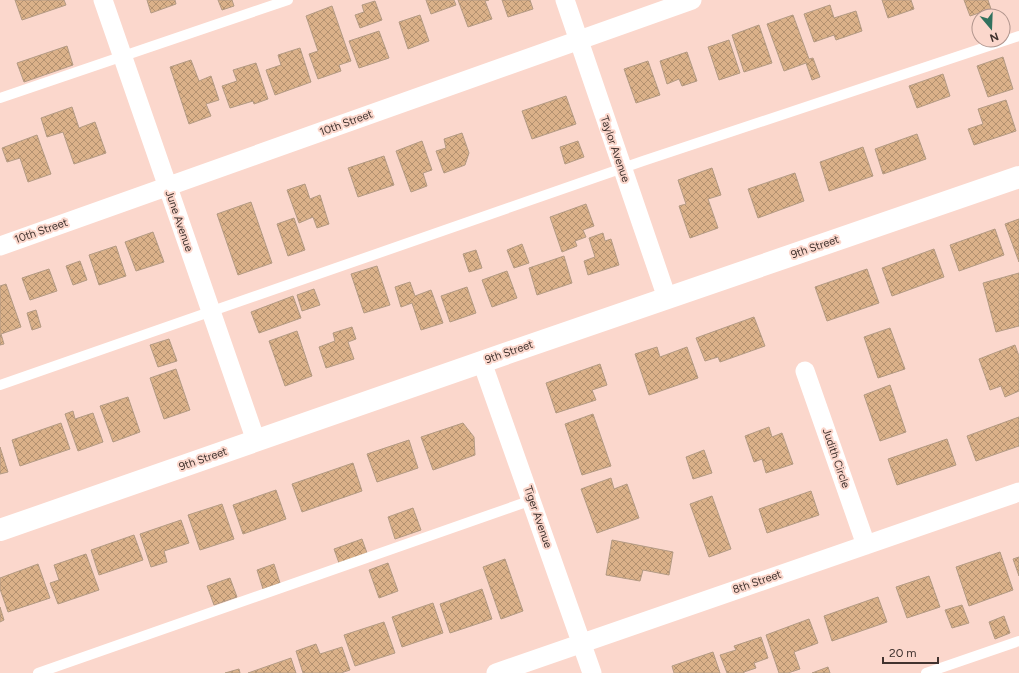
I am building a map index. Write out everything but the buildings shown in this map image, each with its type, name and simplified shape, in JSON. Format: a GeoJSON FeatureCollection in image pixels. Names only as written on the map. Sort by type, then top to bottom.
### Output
{"type":"FeatureCollection","features":[{"type":"Feature","properties":{"kind":"street","name":"June Avenue"},"geometry":{"type":"LineString","coordinates":[[103,0],[256,441]]}},
{"type":"Feature","properties":{"kind":"street","name":"Taylor Avenue"},"geometry":{"type":"LineString","coordinates":[[565,0],[667,298]]}},
{"type":"Feature","properties":{"kind":"street","name":"10th Street"},"geometry":{"type":"LineString","coordinates":[[0,246],[692,0]]}},
{"type":"Feature","properties":{"kind":"street","name":"9th Street"},"geometry":{"type":"LineString","coordinates":[[0,530],[1019,177]]}},
{"type":"Feature","properties":{"kind":"street","name":"Tiger Avenue"},"geometry":{"type":"LineString","coordinates":[[482,362],[592,673]]}},
{"type":"Feature","properties":{"kind":"street","name":"Judith Circle"},"geometry":{"type":"LineString","coordinates":[[806,371],[866,545]]}},
{"type":"Feature","properties":{"kind":"street","name":"8th Street"},"geometry":{"type":"LineString","coordinates":[[496,673],[581,642],[1019,492]]}},
{"type":"Feature","properties":{"kind":"lane"},"geometry":{"type":"LineString","coordinates":[[0,98],[288,0]]}},
{"type":"Feature","properties":{"kind":"lane"},"geometry":{"type":"LineString","coordinates":[[0,386],[622,169],[1019,36]]}},
{"type":"Feature","properties":{"kind":"lane"},"geometry":{"type":"LineString","coordinates":[[38,673],[532,500]]}},
{"type":"Feature","properties":{"kind":"lane"},"geometry":{"type":"LineString","coordinates":[[926,673],[1019,641]]}}]}
